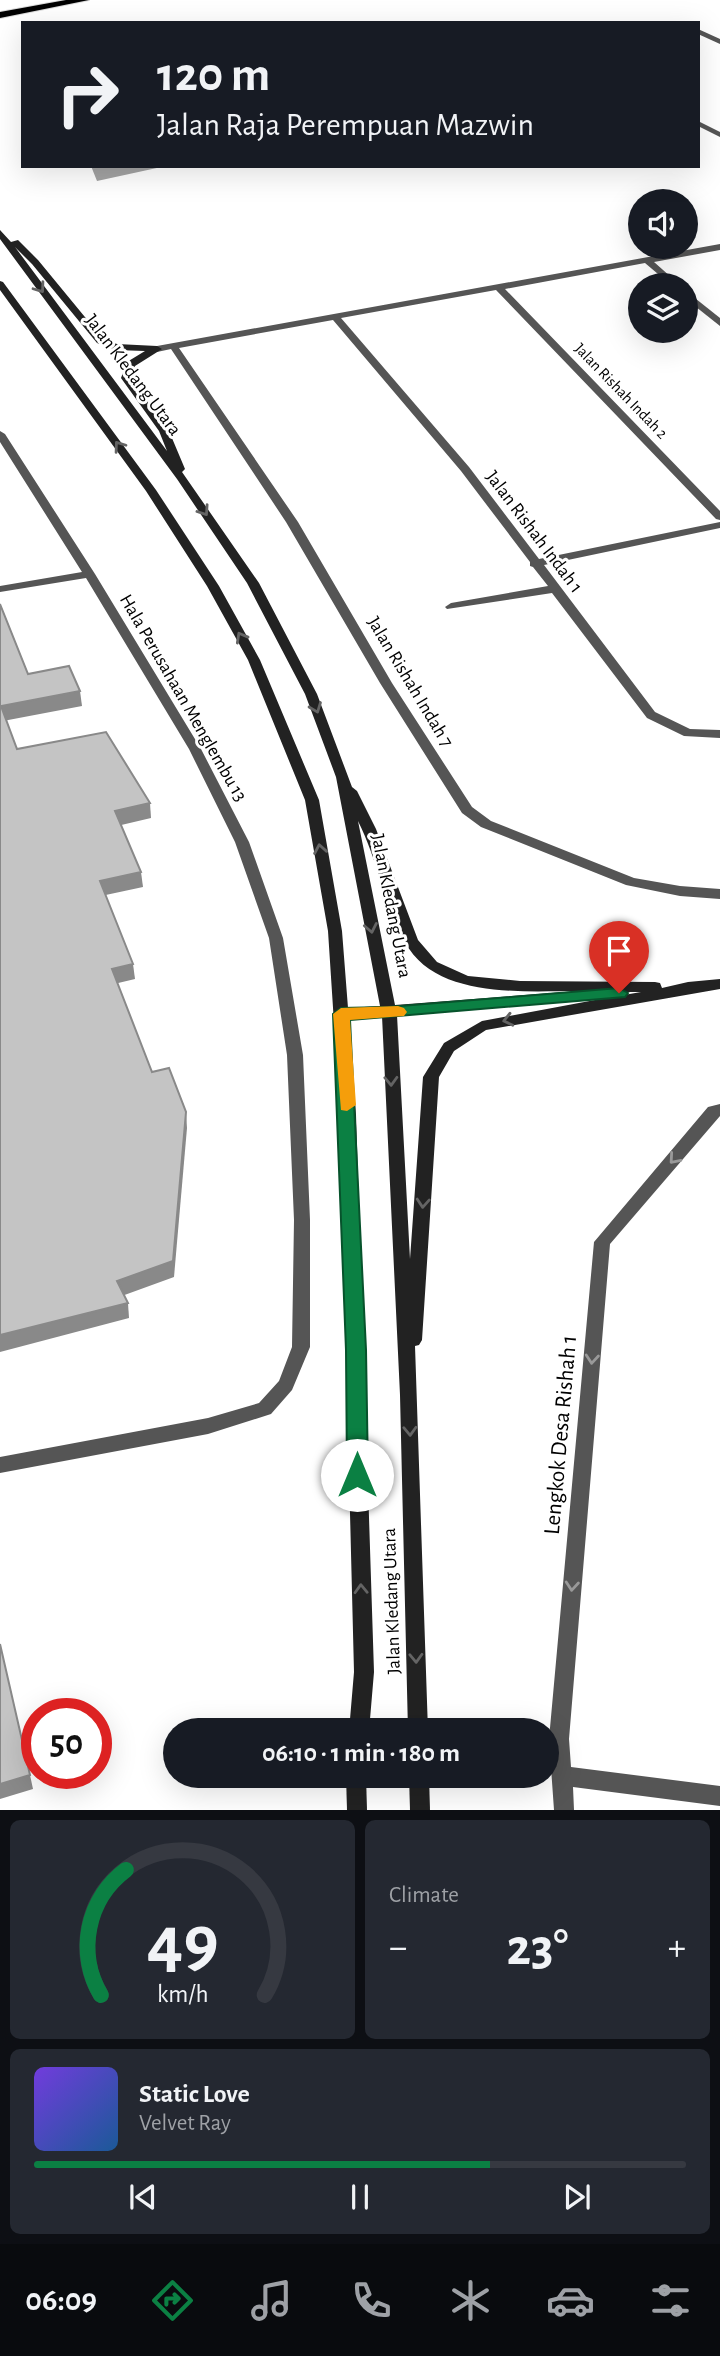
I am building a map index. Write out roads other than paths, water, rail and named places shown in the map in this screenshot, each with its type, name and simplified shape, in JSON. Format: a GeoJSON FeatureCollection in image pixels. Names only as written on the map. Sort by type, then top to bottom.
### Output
{"type":"FeatureCollection","features":[{"type":"Feature","properties":{"kind":"highway"},"geometry":{"type":"LineString","coordinates":[[0,4],[31,0]]}},
{"type":"Feature","properties":{"kind":"highway"},"geometry":{"type":"LineString","coordinates":[[0,15],[84,0]]}},
{"type":"Feature","properties":{"kind":"main road"},"geometry":{"type":"LineString","coordinates":[[0,232],[35,262],[100,341],[116,347],[157,349]]}},
{"type":"Feature","properties":{"kind":"main road","name":"Jalan Kledang Utara"},"geometry":{"type":"LineString","coordinates":[[0,232],[181,477],[253,583],[311,694],[343,777],[388,1013],[409,1395],[418,1718]]}},
{"type":"Feature","properties":{"kind":"main road","name":"Jalan Kledang Utara"},"geometry":{"type":"LineString","coordinates":[[0,284],[151,490],[213,586],[254,660],[312,800],[335,931],[341,1014],[357,1377],[364,1672],[360,1718]]}},
{"type":"Feature","properties":{"kind":"main road"},"geometry":{"type":"LineString","coordinates":[[157,349],[130,365],[126,378],[164,431],[180,463],[181,477]]}},
{"type":"Feature","properties":{"kind":"main road"},"geometry":{"type":"LineString","coordinates":[[343,777],[369,829],[412,942],[432,965],[465,981],[520,986],[696,987]]}},
{"type":"Feature","properties":{"kind":"main road"},"geometry":{"type":"LineString","coordinates":[[341,1014],[388,1013],[720,984]]}},
{"type":"Feature","properties":{"kind":"main road"},"geometry":{"type":"LineString","coordinates":[[409,1395],[430,1077],[449,1047],[482,1026],[696,987]]}},
{"type":"Feature","properties":{"kind":"main road"},"geometry":{"type":"LineString","coordinates":[[356,1788],[357,1810]]}},
{"type":"Feature","properties":{"kind":"main road"},"geometry":{"type":"LineString","coordinates":[[419,1788],[420,1810]]}},
{"type":"Feature","properties":{"kind":"street"},"geometry":{"type":"LineString","coordinates":[[700,32],[720,42]]}},
{"type":"Feature","properties":{"kind":"street"},"geometry":{"type":"LineString","coordinates":[[700,123],[720,135]]}},
{"type":"Feature","properties":{"kind":"street"},"geometry":{"type":"LineString","coordinates":[[157,349],[720,247]]}},
{"type":"Feature","properties":{"kind":"street"},"geometry":{"type":"LineString","coordinates":[[648,261],[662,273]]}},
{"type":"Feature","properties":{"kind":"street","name":"Jalan Rishah Indah 2"},"geometry":{"type":"LineString","coordinates":[[498,287],[720,517]]}},
{"type":"Feature","properties":{"kind":"street"},"geometry":{"type":"LineString","coordinates":[[698,304],[720,323]]}},
{"type":"Feature","properties":{"kind":"street","name":"Jalan Rishah Indah 1"},"geometry":{"type":"LineString","coordinates":[[336,318],[465,469],[534,564],[651,715],[688,733],[720,734]]}},
{"type":"Feature","properties":{"kind":"street","name":"Jalan Rishah Indah 7"},"geometry":{"type":"LineString","coordinates":[[174,347],[292,522],[386,683],[467,810],[486,824],[631,882],[680,891],[720,894]]}},
{"type":"Feature","properties":{"kind":"street","name":"Hala Perusahaan Menglembu 13"},"geometry":{"type":"LineString","coordinates":[[0,434],[195,749],[242,842],[276,938],[295,1055],[302,1220],[301,1347],[286,1385],[265,1409],[208,1426],[0,1465]]}},
{"type":"Feature","properties":{"kind":"street"},"geometry":{"type":"LineString","coordinates":[[534,564],[720,525]]}},
{"type":"Feature","properties":{"kind":"street"},"geometry":{"type":"LineString","coordinates":[[0,589],[89,574]]}},
{"type":"Feature","properties":{"kind":"street"},"geometry":{"type":"LineString","coordinates":[[451,607],[553,589]]}},
{"type":"Feature","properties":{"kind":"street","name":"Lengkok Desa Rishah 1"},"geometry":{"type":"LineString","coordinates":[[564,1810],[559,1739],[602,1242],[714,1111],[720,1110]]}},
{"type":"Feature","properties":{"kind":"street"},"geometry":{"type":"LineString","coordinates":[[562,1776],[720,1796]]}}]}
